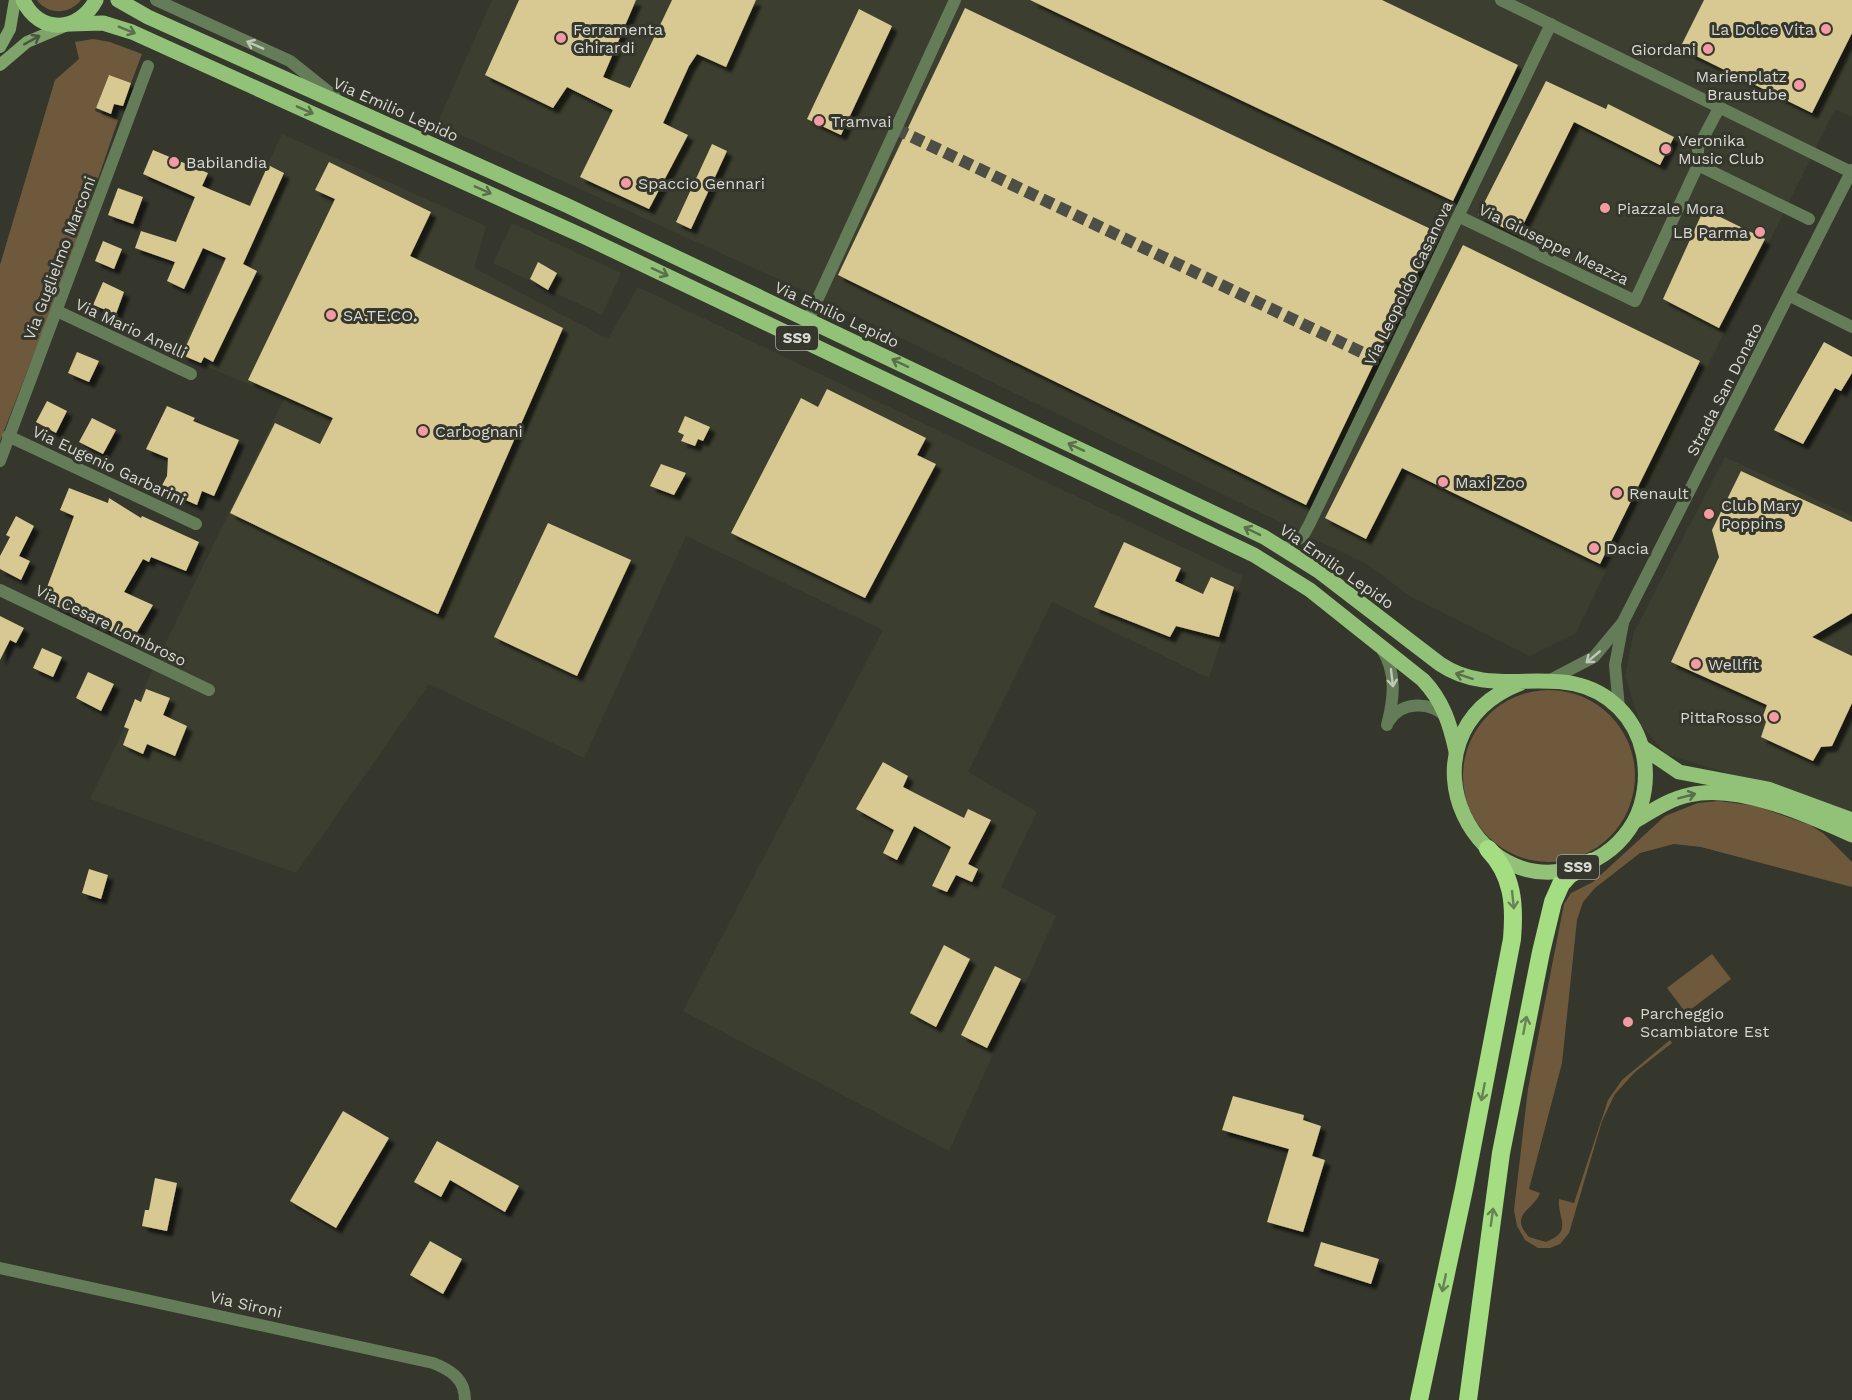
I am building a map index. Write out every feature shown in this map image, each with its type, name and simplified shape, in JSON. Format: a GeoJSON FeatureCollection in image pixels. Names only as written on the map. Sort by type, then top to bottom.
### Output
{"type":"FeatureCollection","features":[{"type":"Feature","properties":{"kind":"highway"},"geometry":{"type":"LineString","coordinates":[[1419,1400],[1464,1189],[1512,939],[1514,910],[1510,884],[1502,864],[1488,849]]}},
{"type":"Feature","properties":{"kind":"highway"},"geometry":{"type":"LineString","coordinates":[[1468,1400],[1500,1161],[1541,952],[1553,902],[1561,884],[1569,875],[1591,862]]}},
{"type":"Feature","properties":{"kind":"main road"},"geometry":{"type":"LineString","coordinates":[[23,0],[30,11],[46,24],[70,24],[85,15],[96,0]]}},
{"type":"Feature","properties":{"kind":"main road","name":"Via Emilio Lepido"},"geometry":{"type":"LineString","coordinates":[[118,0],[148,17],[566,205],[1285,549],[1320,572],[1451,672],[1481,681],[1521,683]]}},
{"type":"Feature","properties":{"kind":"main road","name":"SS9"},"geometry":{"type":"LineString","coordinates":[[70,24],[96,22],[124,29],[585,237],[1242,549],[1299,583],[1431,688],[1449,723],[1456,751]]}},
{"type":"Feature","properties":{"kind":"main road","name":"SS9"},"geometry":{"type":"LineString","coordinates":[[1552,679],[1582,684],[1595,690],[1619,708],[1642,747],[1646,784],[1635,821],[1620,841],[1591,862],[1563,870],[1534,870],[1506,861],[1488,849],[1473,834],[1459,809],[1453,782],[1456,751],[1466,727],[1484,705],[1502,692],[1521,683],[1552,679]]}},
{"type":"Feature","properties":{"kind":"main road","name":"SS9"},"geometry":{"type":"LineString","coordinates":[[1642,747],[1679,772],[1768,789],[1852,831]]}},
{"type":"Feature","properties":{"kind":"main road","name":"SS9"},"geometry":{"type":"LineString","coordinates":[[1635,821],[1680,797],[1697,793],[1719,793],[1776,805],[1852,831]]}},
{"type":"Feature","properties":{"kind":"street"},"geometry":{"type":"LineString","coordinates":[[0,48],[10,29],[15,0]]}},
{"type":"Feature","properties":{"kind":"street"},"geometry":{"type":"LineString","coordinates":[[156,0],[290,61],[332,95],[357,111]]}},
{"type":"Feature","properties":{"kind":"street"},"geometry":{"type":"LineString","coordinates":[[808,320],[955,0]]}},
{"type":"Feature","properties":{"kind":"street"},"geometry":{"type":"LineString","coordinates":[[1501,0],[1851,171]]}},
{"type":"Feature","properties":{"kind":"street"},"geometry":{"type":"LineString","coordinates":[[0,65],[27,42],[70,24]]}},
{"type":"Feature","properties":{"kind":"street","name":"Via Leopoldo Casanova"},"geometry":{"type":"LineString","coordinates":[[1285,549],[1303,536],[1310,523],[1460,217],[1551,24]]}},
{"type":"Feature","properties":{"kind":"street","name":"Via Guglielmo Marconi"},"geometry":{"type":"LineString","coordinates":[[0,461],[148,66]]}},
{"type":"Feature","properties":{"kind":"street"},"geometry":{"type":"LineString","coordinates":[[1719,108],[1698,148],[1698,165],[1809,219]]}},
{"type":"Feature","properties":{"kind":"street","name":"Via Giuseppe Meazza"},"geometry":{"type":"LineString","coordinates":[[1460,217],[1635,301],[1698,165]]}},
{"type":"Feature","properties":{"kind":"street","name":"Strada San Donato"},"geometry":{"type":"LineString","coordinates":[[1552,679],[1594,657],[1623,622],[1790,296],[1851,171]]}},
{"type":"Feature","properties":{"kind":"street"},"geometry":{"type":"LineString","coordinates":[[1790,296],[1852,327]]}},
{"type":"Feature","properties":{"kind":"street","name":"Via Mario Anelli"},"geometry":{"type":"LineString","coordinates":[[57,311],[191,374]]}},
{"type":"Feature","properties":{"kind":"street","name":"Via Eugenio Garbarini"},"geometry":{"type":"LineString","coordinates":[[8,436],[196,524]]}},
{"type":"Feature","properties":{"kind":"street","name":"Via Cesare Lombroso"},"geometry":{"type":"LineString","coordinates":[[0,590],[208,690]]}},
{"type":"Feature","properties":{"kind":"street","name":"Strada San Donato"},"geometry":{"type":"LineString","coordinates":[[1619,708],[1615,665],[1623,622]]}},
{"type":"Feature","properties":{"kind":"street"},"geometry":{"type":"LineString","coordinates":[[1371,638],[1384,652],[1393,677],[1387,725],[1400,710],[1416,706],[1438,711],[1449,723]]}},
{"type":"Feature","properties":{"kind":"street","name":"Via Sironi"},"geometry":{"type":"LineString","coordinates":[[0,1268],[434,1363],[457,1377],[464,1389],[465,1400]]}},
{"type":"Feature","properties":{"kind":"shaded area"},"geometry":{"type":"Polygon","coordinates":[[[37,0],[81,0],[65,11],[53,11],[37,0]]]}},
{"type":"Feature","properties":{"kind":"shaded area"},"geometry":{"type":"Polygon","coordinates":[[[492,0],[1852,0],[1852,117],[1835,109],[1575,634],[1530,656],[1410,596],[1368,565],[813,295],[437,124],[492,0]]]}},
{"type":"Feature","properties":{"kind":"shaded area"},"geometry":{"type":"Polygon","coordinates":[[[93,39],[110,42],[142,54],[131,83],[109,75],[96,108],[95,111],[118,120],[70,261],[0,441],[0,265],[55,80],[79,59],[75,42],[93,39]]]}},
{"type":"Feature","properties":{"kind":"shaded area"},"geometry":{"type":"Polygon","coordinates":[[[282,134],[486,226],[474,268],[608,339],[638,287],[1243,576],[1209,678],[1052,602],[968,772],[1037,812],[1001,887],[1056,916],[949,1151],[683,1011],[883,630],[686,536],[584,758],[429,684],[296,873],[90,799],[284,399],[179,355],[282,134]]]}},
{"type":"Feature","properties":{"kind":"shaded area"},"geometry":{"type":"Polygon","coordinates":[[[512,223],[621,273],[602,315],[493,263],[512,223]]]}},
{"type":"Feature","properties":{"kind":"shaded area"},"geometry":{"type":"Polygon","coordinates":[[[1725,457],[1852,516],[1852,816],[1823,803],[1666,754],[1641,725],[1625,676],[1634,632],[1725,457]]]}},
{"type":"Feature","properties":{"kind":"shaded area"},"geometry":{"type":"Polygon","coordinates":[[[1549,690],[1582,697],[1610,715],[1628,743],[1635,776],[1628,809],[1610,837],[1582,855],[1549,862],[1516,855],[1488,837],[1470,809],[1463,776],[1470,743],[1488,715],[1516,697],[1549,690]]]}},
{"type":"Feature","properties":{"kind":"shaded area"},"geometry":{"type":"Polygon","coordinates":[[[1719,801],[1756,806],[1810,825],[1824,834],[1852,862],[1852,887],[1701,847],[1674,844],[1640,853],[1595,888],[1583,902],[1577,920],[1562,1063],[1529,1189],[1540,1193],[1524,1213],[1521,1223],[1529,1237],[1546,1242],[1560,1233],[1562,1224],[1559,1199],[1574,1203],[1608,1100],[1622,1080],[1670,1040],[1672,1043],[1635,1072],[1615,1094],[1602,1121],[1569,1233],[1560,1244],[1550,1248],[1538,1248],[1525,1240],[1517,1226],[1514,1210],[1528,1089],[1564,904],[1571,893],[1593,882],[1665,816],[1698,803],[1719,801]]]}},
{"type":"Feature","properties":{"kind":"shaded area"},"geometry":{"type":"Polygon","coordinates":[[[1712,954],[1731,979],[1686,1013],[1667,988],[1712,954]]]}},
{"type":"Feature","properties":{"kind":"building"},"geometry":{"type":"Polygon","coordinates":[[[519,0],[636,0],[603,77],[630,88],[672,0],[756,0],[726,67],[697,54],[689,66],[663,123],[688,135],[649,209],[580,177],[613,110],[567,87],[553,108],[485,75],[519,0]]]}},
{"type":"Feature","properties":{"kind":"building"},"geometry":{"type":"Polygon","coordinates":[[[1030,0],[1382,0],[1518,65],[1453,201],[1030,0]]]}},
{"type":"Feature","properties":{"kind":"building"},"geometry":{"type":"Polygon","coordinates":[[[1704,0],[1852,0],[1852,33],[1812,113],[1680,48],[1704,0]]]}},
{"type":"Feature","properties":{"kind":"building"},"geometry":{"type":"Polygon","coordinates":[[[965,8],[1437,232],[1306,505],[838,275],[965,8]]]}},
{"type":"Feature","properties":{"kind":"building"},"geometry":{"type":"Polygon","coordinates":[[[859,9],[892,26],[841,135],[807,119],[859,9]]]}},
{"type":"Feature","properties":{"kind":"building"},"geometry":{"type":"Polygon","coordinates":[[[109,75],[131,83],[123,106],[114,104],[111,114],[96,108],[109,75]]]}},
{"type":"Feature","properties":{"kind":"building"},"geometry":{"type":"Polygon","coordinates":[[[1546,81],[1606,109],[1608,104],[1674,137],[1660,165],[1574,122],[1518,235],[1478,215],[1546,81]]]}},
{"type":"Feature","properties":{"kind":"building"},"geometry":{"type":"Polygon","coordinates":[[[712,144],[727,151],[691,229],[676,222],[712,144]]]}},
{"type":"Feature","properties":{"kind":"building"},"geometry":{"type":"Polygon","coordinates":[[[153,150],[208,173],[202,186],[250,206],[268,165],[284,173],[243,264],[257,271],[213,362],[204,357],[201,363],[182,355],[226,258],[203,248],[184,289],[167,281],[175,262],[135,248],[141,231],[176,242],[195,197],[143,174],[153,150]]]}},
{"type":"Feature","properties":{"kind":"building"},"geometry":{"type":"Polygon","coordinates":[[[329,162],[431,212],[410,256],[563,328],[438,614],[230,513],[275,423],[320,444],[333,418],[248,380],[335,199],[315,190],[329,162]]]}},
{"type":"Feature","properties":{"kind":"building"},"geometry":{"type":"Polygon","coordinates":[[[118,188],[143,197],[133,224],[108,215],[118,188]]]}},
{"type":"Feature","properties":{"kind":"building"},"geometry":{"type":"Polygon","coordinates":[[[1704,209],[1765,239],[1719,328],[1663,299],[1704,209]]]}},
{"type":"Feature","properties":{"kind":"building"},"geometry":{"type":"Polygon","coordinates":[[[103,241],[122,249],[114,269],[95,261],[103,241]]]}},
{"type":"Feature","properties":{"kind":"building"},"geometry":{"type":"Polygon","coordinates":[[[1463,245],[1700,361],[1600,564],[1402,468],[1366,539],[1325,518],[1463,245]]]}},
{"type":"Feature","properties":{"kind":"building"},"geometry":{"type":"Polygon","coordinates":[[[538,262],[557,273],[548,290],[530,279],[538,262]]]}},
{"type":"Feature","properties":{"kind":"building"},"geometry":{"type":"Polygon","coordinates":[[[103,282],[124,292],[116,314],[93,305],[103,282]]]}},
{"type":"Feature","properties":{"kind":"building"},"geometry":{"type":"Polygon","coordinates":[[[1824,342],[1852,357],[1852,373],[1841,391],[1835,388],[1803,444],[1774,430],[1824,342]]]}},
{"type":"Feature","properties":{"kind":"building"},"geometry":{"type":"Polygon","coordinates":[[[77,352],[99,361],[89,382],[68,373],[77,352]]]}},
{"type":"Feature","properties":{"kind":"building"},"geometry":{"type":"Polygon","coordinates":[[[827,389],[926,438],[917,455],[936,464],[865,598],[731,533],[801,398],[818,407],[827,389]]]}},
{"type":"Feature","properties":{"kind":"building"},"geometry":{"type":"Polygon","coordinates":[[[47,401],[67,411],[56,433],[36,422],[47,401]]]}},
{"type":"Feature","properties":{"kind":"building"},"geometry":{"type":"Polygon","coordinates":[[[167,406],[195,418],[193,421],[239,440],[214,496],[202,491],[197,505],[160,489],[167,476],[168,458],[146,449],[167,406]]]}},
{"type":"Feature","properties":{"kind":"building"},"geometry":{"type":"Polygon","coordinates":[[[685,416],[710,427],[703,441],[698,439],[695,446],[681,441],[684,435],[678,432],[685,416]]]}},
{"type":"Feature","properties":{"kind":"building"},"geometry":{"type":"Polygon","coordinates":[[[92,418],[116,430],[103,454],[79,442],[92,418]]]}},
{"type":"Feature","properties":{"kind":"building"},"geometry":{"type":"Polygon","coordinates":[[[661,464],[686,473],[674,495],[650,486],[661,464]]]}},
{"type":"Feature","properties":{"kind":"building"},"geometry":{"type":"Polygon","coordinates":[[[1741,471],[1852,522],[1852,613],[1812,637],[1852,656],[1852,703],[1832,746],[1821,747],[1813,761],[1761,737],[1766,722],[1763,716],[1767,705],[1671,662],[1719,557],[1712,530],[1741,471]]]}},
{"type":"Feature","properties":{"kind":"building"},"geometry":{"type":"Polygon","coordinates":[[[69,488],[108,503],[109,498],[141,518],[142,516],[199,542],[186,571],[151,557],[149,562],[143,559],[124,592],[153,605],[132,641],[54,605],[56,601],[44,595],[74,516],[60,510],[69,488]]]}},
{"type":"Feature","properties":{"kind":"building"},"geometry":{"type":"Polygon","coordinates":[[[16,516],[34,526],[19,556],[30,561],[21,580],[0,569],[0,556],[10,537],[6,535],[16,516]]]}},
{"type":"Feature","properties":{"kind":"building"},"geometry":{"type":"Polygon","coordinates":[[[548,523],[631,560],[577,676],[494,637],[548,523]]]}},
{"type":"Feature","properties":{"kind":"building"},"geometry":{"type":"Polygon","coordinates":[[[1124,542],[1181,568],[1175,581],[1203,594],[1211,577],[1234,587],[1219,637],[1176,626],[1170,637],[1094,607],[1124,542]]]}},
{"type":"Feature","properties":{"kind":"building"},"geometry":{"type":"Polygon","coordinates":[[[0,616],[24,628],[16,643],[10,640],[0,660],[0,616]]]}},
{"type":"Feature","properties":{"kind":"building"},"geometry":{"type":"Polygon","coordinates":[[[42,648],[62,657],[53,677],[33,668],[42,648]]]}},
{"type":"Feature","properties":{"kind":"building"},"geometry":{"type":"Polygon","coordinates":[[[88,672],[114,684],[101,711],[76,698],[88,672]]]}},
{"type":"Feature","properties":{"kind":"building"},"geometry":{"type":"Polygon","coordinates":[[[146,689],[170,698],[163,715],[187,726],[175,756],[147,744],[143,754],[123,745],[129,729],[124,727],[135,699],[141,702],[146,689]]]}},
{"type":"Feature","properties":{"kind":"building"},"geometry":{"type":"Polygon","coordinates":[[[883,762],[908,776],[903,787],[964,818],[968,809],[991,820],[968,864],[978,869],[972,882],[956,875],[947,892],[932,886],[951,847],[914,826],[897,860],[883,853],[894,830],[856,809],[883,762]]]}},
{"type":"Feature","properties":{"kind":"building"},"geometry":{"type":"Polygon","coordinates":[[[89,869],[108,875],[101,899],[82,893],[89,869]]]}},
{"type":"Feature","properties":{"kind":"building"},"geometry":{"type":"Polygon","coordinates":[[[944,945],[970,959],[936,1027],[910,1013],[944,945]]]}},
{"type":"Feature","properties":{"kind":"building"},"geometry":{"type":"Polygon","coordinates":[[[995,966],[1021,979],[987,1048],[961,1035],[995,966]]]}},
{"type":"Feature","properties":{"kind":"building"},"geometry":{"type":"Polygon","coordinates":[[[1233,1096],[1304,1115],[1303,1120],[1321,1126],[1312,1156],[1325,1160],[1303,1232],[1267,1222],[1289,1149],[1222,1130],[1233,1096]]]}},
{"type":"Feature","properties":{"kind":"building"},"geometry":{"type":"Polygon","coordinates":[[[343,1111],[389,1138],[336,1228],[290,1201],[343,1111]]]}},
{"type":"Feature","properties":{"kind":"building"},"geometry":{"type":"Polygon","coordinates":[[[437,1141],[519,1186],[505,1212],[450,1180],[441,1197],[414,1182],[437,1141]]]}},
{"type":"Feature","properties":{"kind":"building"},"geometry":{"type":"Polygon","coordinates":[[[155,1178],[177,1183],[167,1231],[142,1226],[145,1210],[149,1210],[155,1178]]]}},
{"type":"Feature","properties":{"kind":"building"},"geometry":{"type":"Polygon","coordinates":[[[430,1241],[462,1259],[443,1294],[410,1275],[430,1241]]]}},
{"type":"Feature","properties":{"kind":"building"},"geometry":{"type":"Polygon","coordinates":[[[1321,1242],[1379,1259],[1371,1284],[1314,1266],[1321,1242]]]}},
{"type":"Feature","properties":{"kind":"tunnel"},"geometry":{"type":"LineString","coordinates":[[896,129],[1386,364]]}},
{"type":"Feature","properties":{"kind":"place","name":"La Dolce Vita"},"geometry":{"type":"Point","coordinates":[1826,29]}},
{"type":"Feature","properties":{"kind":"place","name":"Ferramenta Ghirardi"},"geometry":{"type":"Point","coordinates":[561,38]}},
{"type":"Feature","properties":{"kind":"place","name":"Giordani"},"geometry":{"type":"Point","coordinates":[1708,49]}},
{"type":"Feature","properties":{"kind":"place","name":"Marienplatz Braustube"},"geometry":{"type":"Point","coordinates":[1799,85]}},
{"type":"Feature","properties":{"kind":"place","name":"Tramvai"},"geometry":{"type":"Point","coordinates":[819,121]}},
{"type":"Feature","properties":{"kind":"place","name":"Veronika Music Club"},"geometry":{"type":"Point","coordinates":[1666,149]}},
{"type":"Feature","properties":{"kind":"place","name":"Babilandia"},"geometry":{"type":"Point","coordinates":[174,162]}},
{"type":"Feature","properties":{"kind":"place","name":"Spaccio Gennari"},"geometry":{"type":"Point","coordinates":[626,183]}},
{"type":"Feature","properties":{"kind":"place","name":"Piazzale Mora"},"geometry":{"type":"Point","coordinates":[1605,208]}},
{"type":"Feature","properties":{"kind":"place","name":"LB Parma"},"geometry":{"type":"Point","coordinates":[1760,232]}},
{"type":"Feature","properties":{"kind":"place","name":"SA.TE.CO."},"geometry":{"type":"Point","coordinates":[331,315]}},
{"type":"Feature","properties":{"kind":"place","name":"Carbognani"},"geometry":{"type":"Point","coordinates":[423,431]}},
{"type":"Feature","properties":{"kind":"place","name":"Maxi Zoo"},"geometry":{"type":"Point","coordinates":[1443,482]}},
{"type":"Feature","properties":{"kind":"place","name":"Renault"},"geometry":{"type":"Point","coordinates":[1617,493]}},
{"type":"Feature","properties":{"kind":"place","name":"Club Mary Poppins"},"geometry":{"type":"Point","coordinates":[1709,514]}},
{"type":"Feature","properties":{"kind":"place","name":"Dacia"},"geometry":{"type":"Point","coordinates":[1594,548]}},
{"type":"Feature","properties":{"kind":"place","name":"Wellfit"},"geometry":{"type":"Point","coordinates":[1696,664]}},
{"type":"Feature","properties":{"kind":"place","name":"PittaRosso"},"geometry":{"type":"Point","coordinates":[1774,717]}},
{"type":"Feature","properties":{"kind":"place","name":"Parcheggio Scambiatore Est"},"geometry":{"type":"Point","coordinates":[1628,1022]}}]}
